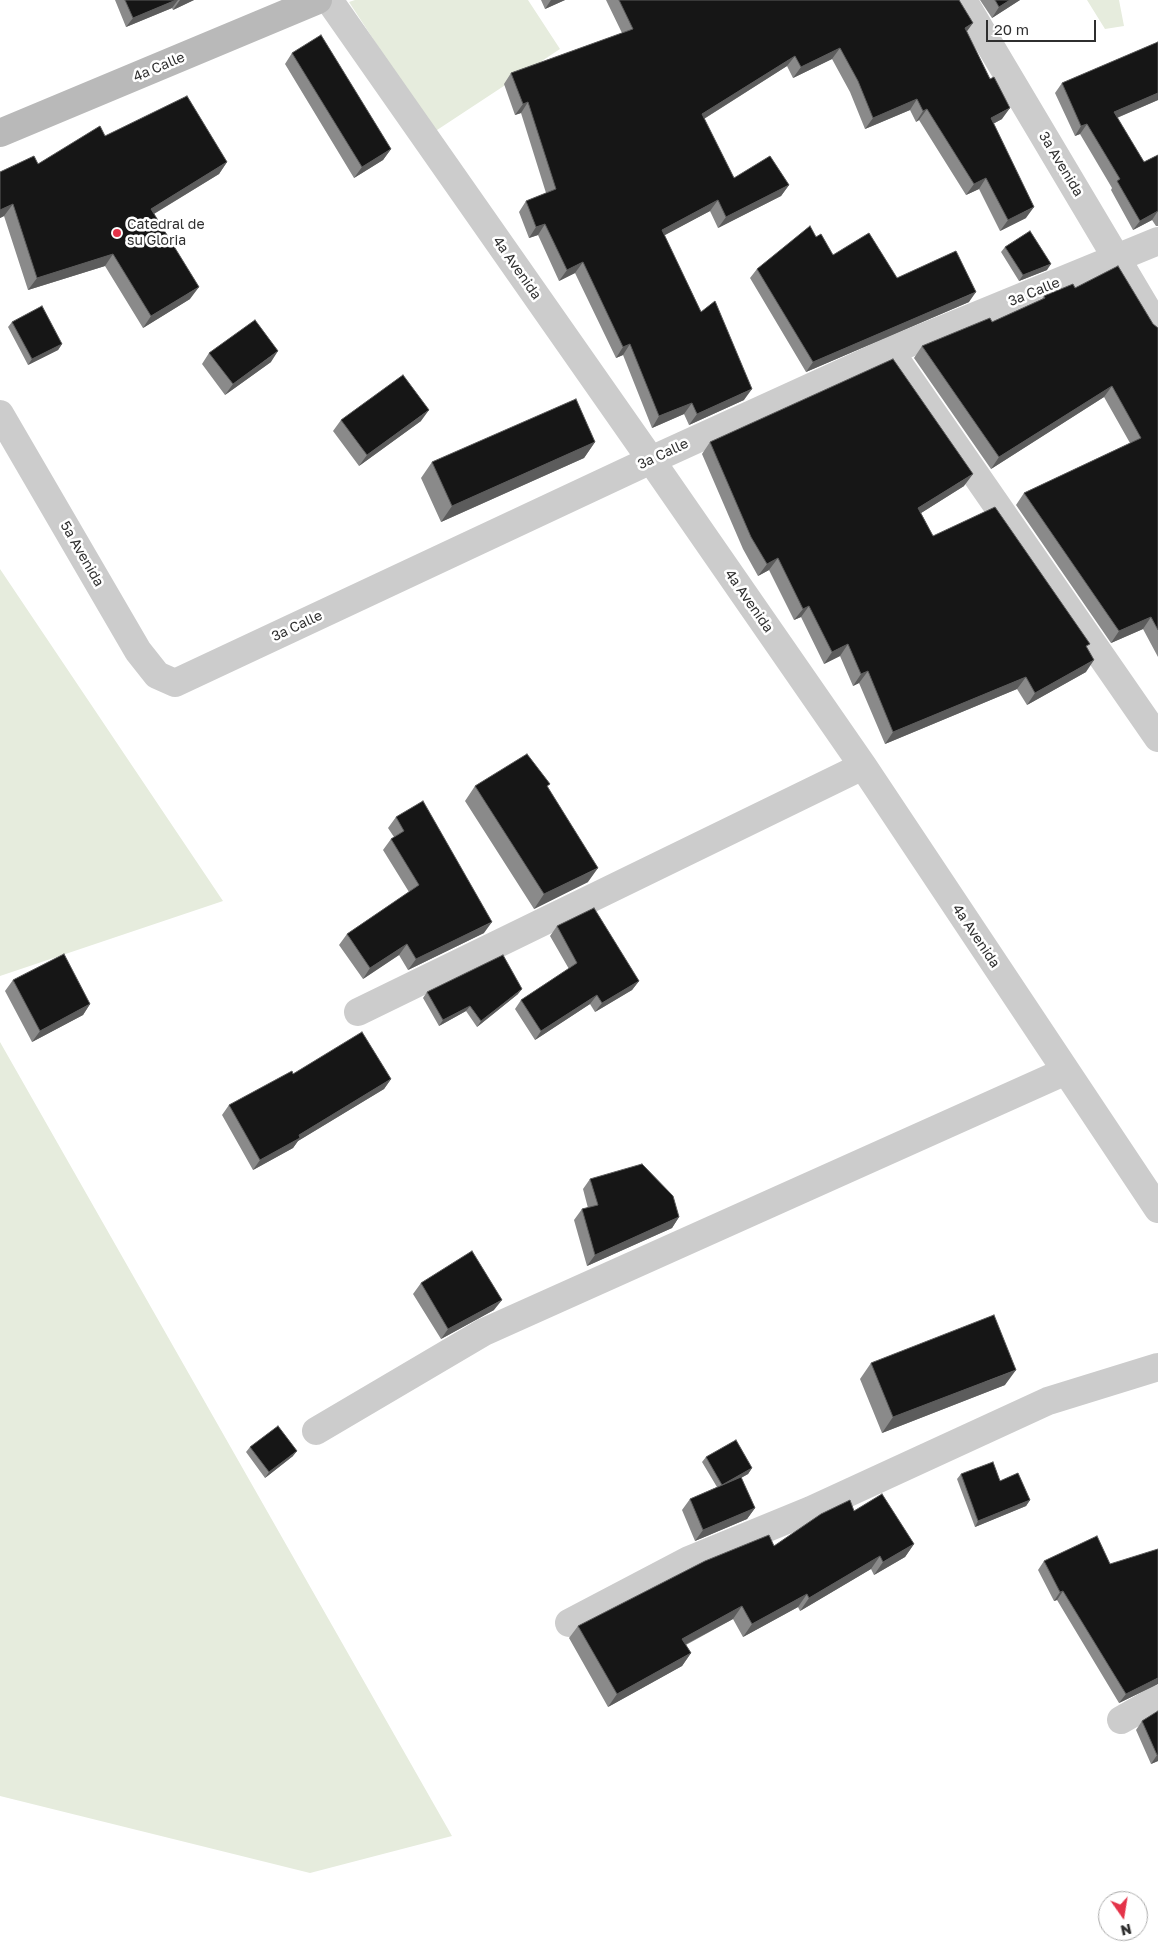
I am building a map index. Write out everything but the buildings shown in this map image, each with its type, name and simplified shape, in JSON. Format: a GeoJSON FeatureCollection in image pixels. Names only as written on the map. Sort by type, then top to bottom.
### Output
{"type":"FeatureCollection","features":[{"type":"Feature","properties":{"kind":"main road","name":"4a Calle"},"geometry":{"type":"LineString","coordinates":[[0,133],[318,0]]}},
{"type":"Feature","properties":{"kind":"street","name":"4a Avenida"},"geometry":{"type":"LineString","coordinates":[[329,0],[863,766],[1158,1209]]}},
{"type":"Feature","properties":{"kind":"street","name":"3a Avenida"},"geometry":{"type":"LineString","coordinates":[[963,0],[1158,328]]}},
{"type":"Feature","properties":{"kind":"street","name":"3a Calle"},"geometry":{"type":"LineString","coordinates":[[176,683],[651,460],[890,351],[1158,241]]}},
{"type":"Feature","properties":{"kind":"street"},"geometry":{"type":"LineString","coordinates":[[890,351],[1158,738]]}},
{"type":"Feature","properties":{"kind":"street","name":"5a Avenida"},"geometry":{"type":"LineString","coordinates":[[0,414],[138,651],[157,675],[176,683]]}},
{"type":"Feature","properties":{"kind":"street"},"geometry":{"type":"LineString","coordinates":[[358,1012],[863,766]]}},
{"type":"Feature","properties":{"kind":"street"},"geometry":{"type":"LineString","coordinates":[[316,1430],[484,1332],[1066,1071]]}},
{"type":"Feature","properties":{"kind":"street"},"geometry":{"type":"LineString","coordinates":[[569,1623],[689,1560],[811,1510],[1048,1401],[1158,1367]]}},
{"type":"Feature","properties":{"kind":"street"},"geometry":{"type":"LineString","coordinates":[[1122,1720],[1158,1699]]}},
{"type":"Feature","properties":{"kind":"green space"},"geometry":{"type":"Polygon","coordinates":[[[355,0],[528,0],[560,49],[434,132],[349,2],[355,0]]]}},
{"type":"Feature","properties":{"kind":"green space"},"geometry":{"type":"Polygon","coordinates":[[[1087,0],[1119,0],[1124,26],[1105,29],[1087,0]]]}},
{"type":"Feature","properties":{"kind":"green space"},"geometry":{"type":"Polygon","coordinates":[[[0,569],[223,901],[0,976],[0,569]]]}},
{"type":"Feature","properties":{"kind":"green space"},"geometry":{"type":"Polygon","coordinates":[[[0,1042],[452,1836],[310,1873],[0,1796],[0,1042]]]}},
{"type":"Feature","properties":{"kind":"place","name":"Catedral de su Gloria"},"geometry":{"type":"Point","coordinates":[117,233]}}]}
